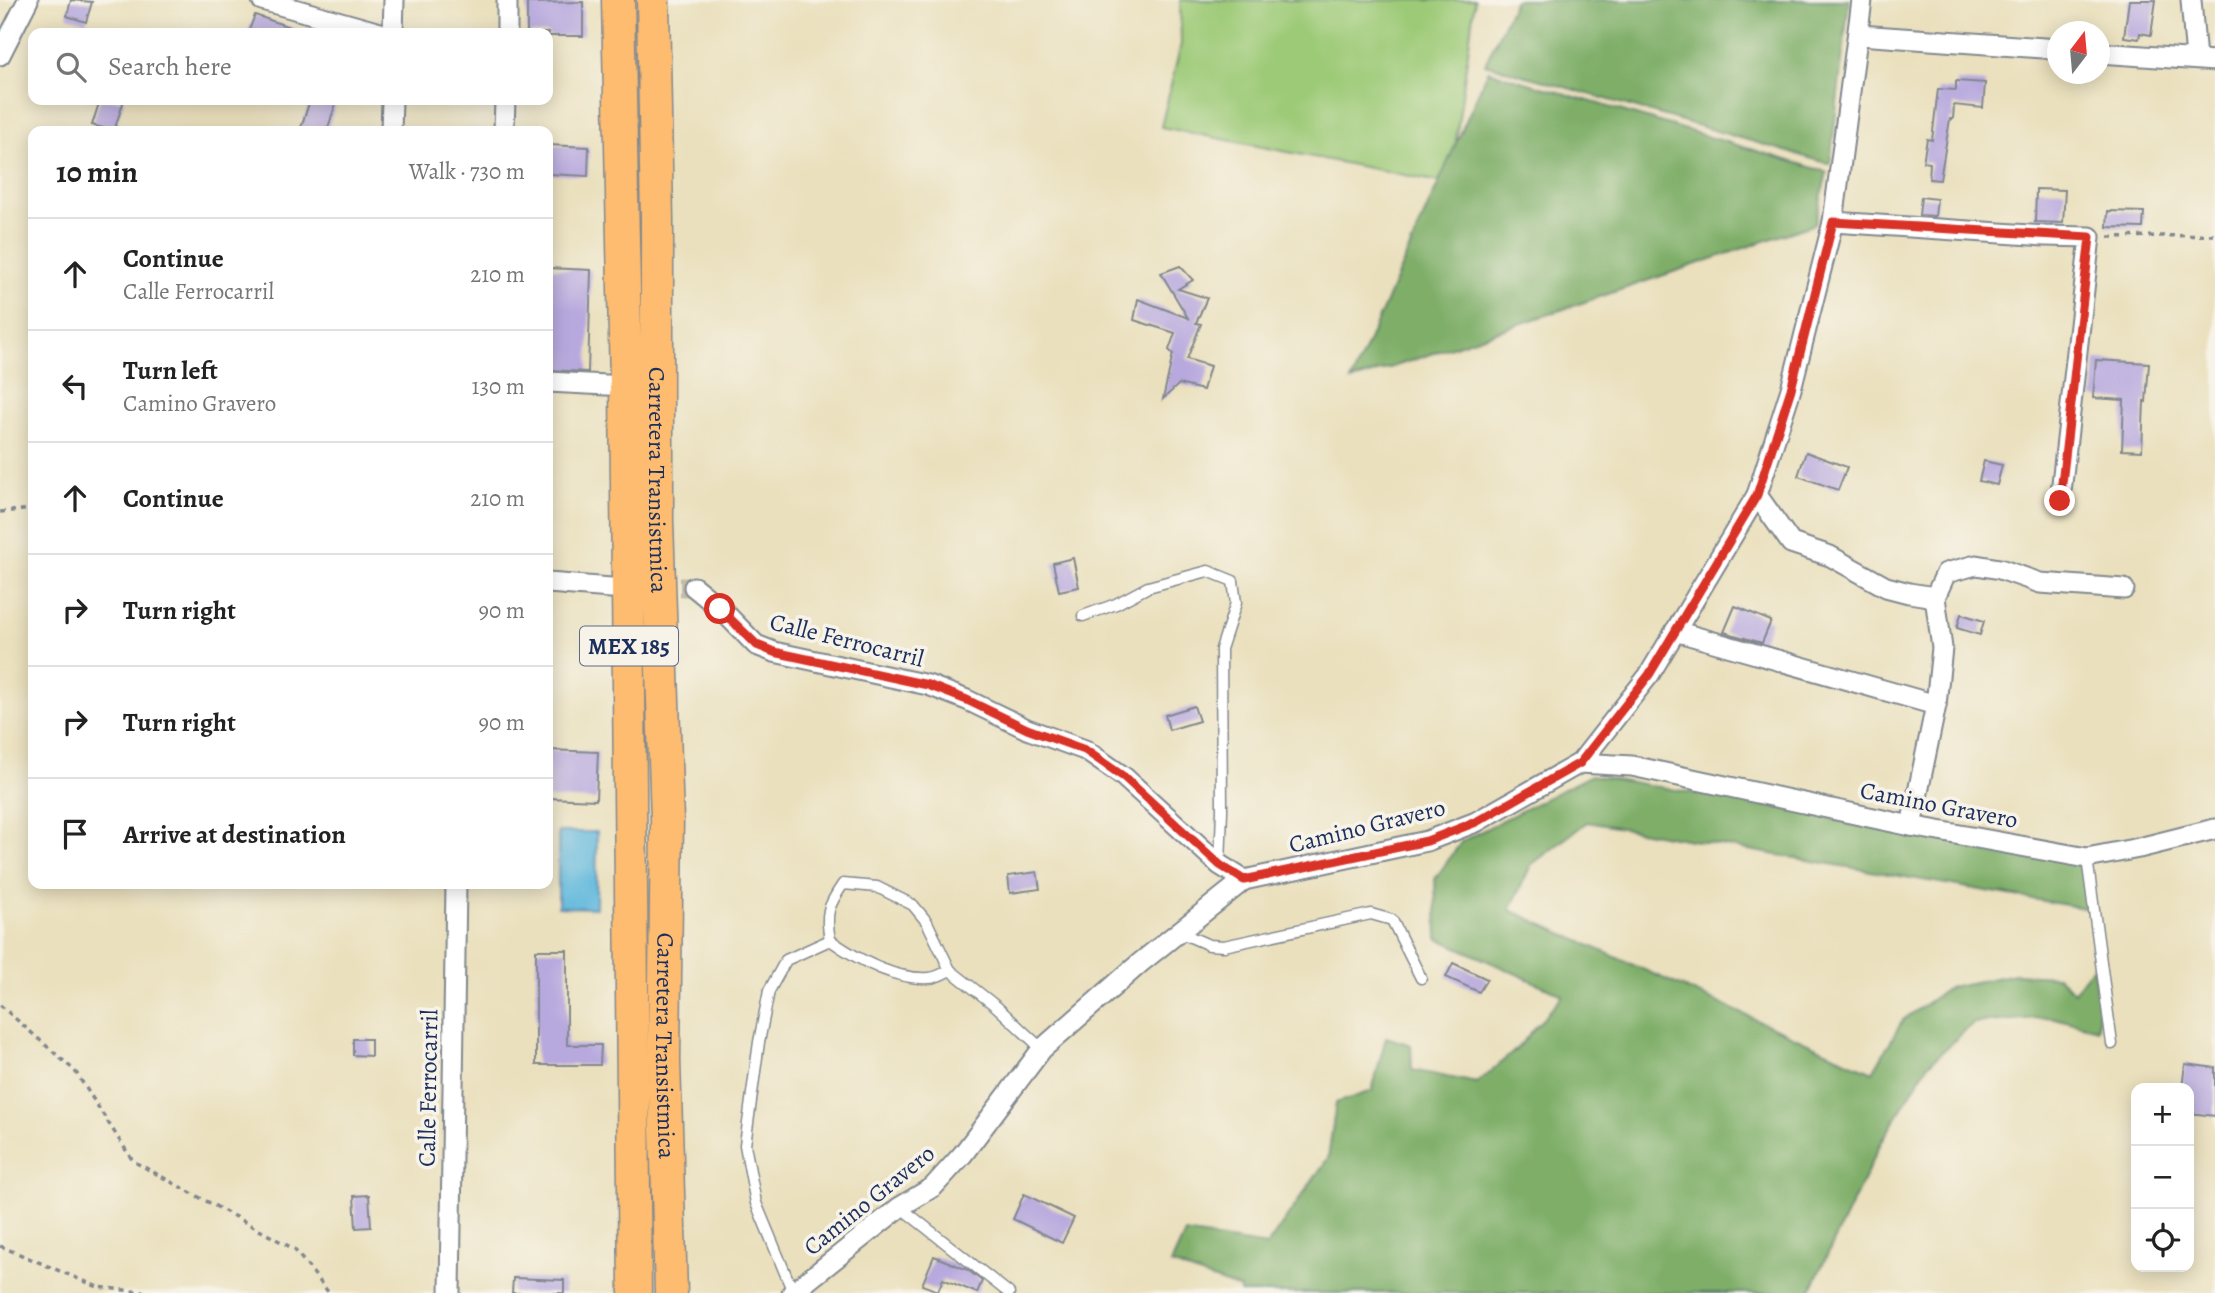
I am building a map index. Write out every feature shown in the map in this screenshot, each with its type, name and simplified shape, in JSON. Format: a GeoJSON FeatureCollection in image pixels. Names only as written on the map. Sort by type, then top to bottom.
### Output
{"type":"FeatureCollection","features":[{"type":"Feature","properties":{"kind":"main road","name":"Carretera Transistmica"},"geometry":{"type":"LineString","coordinates":[[618,0],[626,386],[635,1293]]}},
{"type":"Feature","properties":{"kind":"main road","name":"Carretera Transistmica"},"geometry":{"type":"LineString","coordinates":[[653,0],[657,221],[657,521],[667,820],[664,1060],[671,1293]]}},
{"type":"Feature","properties":{"kind":"main road"},"geometry":{"type":"LineString","coordinates":[[635,1179],[646,1209],[648,1293]]}},
{"type":"Feature","properties":{"kind":"street"},"geometry":{"type":"LineString","coordinates":[[0,55],[27,0]]}},
{"type":"Feature","properties":{"kind":"street"},"geometry":{"type":"LineString","coordinates":[[262,0],[362,28]]}},
{"type":"Feature","properties":{"kind":"street"},"geometry":{"type":"LineString","coordinates":[[393,28],[394,0]]}},
{"type":"Feature","properties":{"kind":"street"},"geometry":{"type":"LineString","coordinates":[[507,0],[507,28]]}},
{"type":"Feature","properties":{"kind":"street"},"geometry":{"type":"LineString","coordinates":[[1580,763],[1649,675],[1757,495],[1791,389],[1833,222],[1862,0]]}},
{"type":"Feature","properties":{"kind":"street"},"geometry":{"type":"LineString","coordinates":[[2110,53],[2206,60],[2191,0]]}},
{"type":"Feature","properties":{"kind":"street"},"geometry":{"type":"LineString","coordinates":[[1859,35],[2047,49]]}},
{"type":"Feature","properties":{"kind":"street"},"geometry":{"type":"LineString","coordinates":[[391,126],[392,105]]}},
{"type":"Feature","properties":{"kind":"street"},"geometry":{"type":"LineString","coordinates":[[504,126],[505,105]]}},
{"type":"Feature","properties":{"kind":"street"},"geometry":{"type":"LineString","coordinates":[[1833,222],[2090,237],[2060,501]]}},
{"type":"Feature","properties":{"kind":"street"},"geometry":{"type":"LineString","coordinates":[[553,382],[626,386]]}},
{"type":"Feature","properties":{"kind":"street"},"geometry":{"type":"LineString","coordinates":[[1757,495],[1791,543],[1830,556],[1886,587],[1935,597]]}},
{"type":"Feature","properties":{"kind":"street"},"geometry":{"type":"LineString","coordinates":[[1911,826],[1936,705],[1942,648],[1935,597],[1947,573],[1976,565],[2000,569],[2040,583],[2124,589]]}},
{"type":"Feature","properties":{"kind":"street"},"geometry":{"type":"LineString","coordinates":[[553,583],[611,587]]}},
{"type":"Feature","properties":{"kind":"street","name":"Calle Ferrocarril"},"geometry":{"type":"LineString","coordinates":[[694,587],[757,645],[774,652],[928,685],[967,700],[1027,729],[1085,750],[1124,777],[1220,865],[1244,880]]}},
{"type":"Feature","properties":{"kind":"street"},"geometry":{"type":"LineString","coordinates":[[1675,631],[1936,705]]}},
{"type":"Feature","properties":{"kind":"street","name":"Camino Gravero"},"geometry":{"type":"LineString","coordinates":[[792,1293],[900,1208],[933,1186],[963,1153],[1042,1049],[1140,963],[1244,880],[1427,841],[1476,822],[1580,763],[1632,766],[1911,826],[2087,858],[2139,848],[2215,828]]}},
{"type":"Feature","properties":{"kind":"street","name":"Calle Ferrocarril"},"geometry":{"type":"LineString","coordinates":[[450,1293],[456,889]]}},
{"type":"Feature","properties":{"kind":"lane"},"geometry":{"type":"LineString","coordinates":[[1083,616],[1116,604],[1148,587],[1208,571],[1233,581],[1236,603],[1221,649],[1220,865]]}},
{"type":"Feature","properties":{"kind":"lane"},"geometry":{"type":"LineString","coordinates":[[2087,858],[2112,1044]]}},
{"type":"Feature","properties":{"kind":"lane"},"geometry":{"type":"LineString","coordinates":[[950,970],[930,978],[896,974],[854,957],[830,940],[826,921],[830,904],[843,884],[877,887],[913,905],[928,922],[950,970],[997,1007],[1042,1049]]}},
{"type":"Feature","properties":{"kind":"lane"},"geometry":{"type":"LineString","coordinates":[[1179,932],[1209,944],[1224,946],[1371,914],[1392,920],[1421,978]]}},
{"type":"Feature","properties":{"kind":"lane"},"geometry":{"type":"LineString","coordinates":[[792,1293],[756,1203],[745,1145],[769,991],[786,960],[830,940]]}},
{"type":"Feature","properties":{"kind":"lane"},"geometry":{"type":"LineString","coordinates":[[900,1208],[1009,1293]]}},
{"type":"Feature","properties":{"kind":"path"},"geometry":{"type":"LineString","coordinates":[[2090,237],[2215,236]]}},
{"type":"Feature","properties":{"kind":"path"},"geometry":{"type":"LineString","coordinates":[[0,512],[28,509]]}},
{"type":"Feature","properties":{"kind":"path"},"geometry":{"type":"LineString","coordinates":[[0,1005],[75,1071],[134,1161],[294,1249],[328,1293]]}},
{"type":"Feature","properties":{"kind":"path"},"geometry":{"type":"LineString","coordinates":[[0,1246],[98,1287],[150,1293]]}},
{"type":"Feature","properties":{"kind":"green space"},"geometry":{"type":"Polygon","coordinates":[[[1180,0],[1475,0],[1450,184],[1161,127],[1181,44],[1180,0]]]}},
{"type":"Feature","properties":{"kind":"green space"},"geometry":{"type":"Polygon","coordinates":[[[1515,0],[1849,0],[1830,164],[1485,64],[1515,0]]]}},
{"type":"Feature","properties":{"kind":"green space"},"geometry":{"type":"Polygon","coordinates":[[[1488,71],[1827,172],[1815,224],[1351,381],[1488,71]]]}},
{"type":"Feature","properties":{"kind":"green space"},"geometry":{"type":"Polygon","coordinates":[[[1591,775],[2086,862],[2090,909],[1587,822],[1531,865],[1510,910],[1873,1072],[1903,1020],[1950,987],[2015,974],[2057,976],[2074,992],[2093,966],[2099,1006],[2098,1029],[2050,1017],[1973,1023],[1927,1066],[1882,1141],[1809,1293],[1240,1293],[1240,1289],[1171,1264],[1185,1233],[1267,1246],[1328,1158],[1336,1103],[1372,1091],[1386,1037],[1411,1045],[1412,1070],[1477,1083],[1517,1049],[1563,995],[1437,938],[1435,879],[1462,841],[1591,775]]]}},
{"type":"Feature","properties":{"kind":"water"},"geometry":{"type":"Polygon","coordinates":[[[558,832],[597,832],[596,908],[558,907],[558,832]]]}},
{"type":"Feature","properties":{"kind":"building"},"geometry":{"type":"Polygon","coordinates":[[[71,0],[92,2],[86,22],[67,16],[71,0]]]}},
{"type":"Feature","properties":{"kind":"building"},"geometry":{"type":"Polygon","coordinates":[[[2129,0],[2156,0],[2151,35],[2140,33],[2139,39],[2124,37],[2129,0]]]}},
{"type":"Feature","properties":{"kind":"building"},"geometry":{"type":"Polygon","coordinates":[[[583,2],[583,36],[553,36],[553,28],[527,28],[527,3],[583,2]]]}},
{"type":"Feature","properties":{"kind":"building"},"geometry":{"type":"Polygon","coordinates":[[[255,15],[292,28],[250,28],[255,15]]]}},
{"type":"Feature","properties":{"kind":"building"},"geometry":{"type":"Polygon","coordinates":[[[1956,81],[1985,83],[1983,108],[1954,105],[1940,180],[1929,179],[1930,163],[1923,162],[1927,139],[1932,140],[1938,89],[1956,90],[1956,81]]]}},
{"type":"Feature","properties":{"kind":"building"},"geometry":{"type":"Polygon","coordinates":[[[98,105],[122,105],[116,126],[92,125],[98,105]]]}},
{"type":"Feature","properties":{"kind":"building"},"geometry":{"type":"Polygon","coordinates":[[[308,105],[335,105],[329,126],[302,126],[308,105]]]}},
{"type":"Feature","properties":{"kind":"building"},"geometry":{"type":"Polygon","coordinates":[[[553,145],[589,147],[588,176],[553,174],[553,145]]]}},
{"type":"Feature","properties":{"kind":"building"},"geometry":{"type":"Polygon","coordinates":[[[2036,189],[2065,190],[2063,223],[2035,222],[2036,189]]]}},
{"type":"Feature","properties":{"kind":"building"},"geometry":{"type":"Polygon","coordinates":[[[1921,197],[1937,199],[1935,216],[1919,215],[1921,197]]]}},
{"type":"Feature","properties":{"kind":"building"},"geometry":{"type":"Polygon","coordinates":[[[2108,211],[2144,212],[2143,228],[2107,227],[2108,211]]]}},
{"type":"Feature","properties":{"kind":"building"},"geometry":{"type":"Polygon","coordinates":[[[1180,266],[1193,280],[1178,289],[1207,298],[1196,323],[1201,324],[1187,359],[1210,366],[1203,390],[1179,384],[1163,399],[1173,354],[1169,350],[1175,333],[1134,320],[1138,299],[1188,318],[1161,273],[1180,266]]]}},
{"type":"Feature","properties":{"kind":"building"},"geometry":{"type":"Polygon","coordinates":[[[553,268],[591,270],[588,372],[553,370],[553,268]]]}},
{"type":"Feature","properties":{"kind":"building"},"geometry":{"type":"Polygon","coordinates":[[[2096,360],[2149,363],[2142,451],[2122,450],[2124,400],[2093,398],[2096,360]]]}},
{"type":"Feature","properties":{"kind":"building"},"geometry":{"type":"Polygon","coordinates":[[[1806,452],[1847,467],[1838,490],[1798,476],[1806,452]]]}},
{"type":"Feature","properties":{"kind":"building"},"geometry":{"type":"Polygon","coordinates":[[[1984,461],[2002,465],[1997,485],[1979,481],[1984,461]]]}},
{"type":"Feature","properties":{"kind":"building"},"geometry":{"type":"Polygon","coordinates":[[[1073,558],[1079,587],[1059,591],[1053,563],[1073,558]]]}},
{"type":"Feature","properties":{"kind":"building"},"geometry":{"type":"Polygon","coordinates":[[[1735,606],[1771,621],[1762,643],[1724,632],[1735,606]]]}},
{"type":"Feature","properties":{"kind":"building"},"geometry":{"type":"Polygon","coordinates":[[[1961,614],[1984,621],[1980,635],[1957,628],[1961,614]]]}},
{"type":"Feature","properties":{"kind":"building"},"geometry":{"type":"Polygon","coordinates":[[[1194,706],[1199,721],[1169,730],[1165,715],[1194,706]]]}},
{"type":"Feature","properties":{"kind":"building"},"geometry":{"type":"Polygon","coordinates":[[[553,750],[598,752],[596,800],[553,798],[553,750]]]}},
{"type":"Feature","properties":{"kind":"building"},"geometry":{"type":"Polygon","coordinates":[[[1037,872],[1040,889],[1010,893],[1008,876],[1037,872]]]}},
{"type":"Feature","properties":{"kind":"building"},"geometry":{"type":"Polygon","coordinates":[[[536,950],[567,950],[567,1045],[601,1045],[600,1065],[536,1065],[536,950]]]}},
{"type":"Feature","properties":{"kind":"building"},"geometry":{"type":"Polygon","coordinates":[[[1453,963],[1487,979],[1479,992],[1446,977],[1453,963]]]}},
{"type":"Feature","properties":{"kind":"building"},"geometry":{"type":"Polygon","coordinates":[[[353,1039],[371,1039],[371,1056],[353,1055],[353,1039]]]}},
{"type":"Feature","properties":{"kind":"building"},"geometry":{"type":"Polygon","coordinates":[[[2185,1064],[2215,1068],[2215,1116],[2194,1114],[2194,1083],[2183,1083],[2185,1064]]]}},
{"type":"Feature","properties":{"kind":"building"},"geometry":{"type":"Polygon","coordinates":[[[1024,1194],[1074,1218],[1062,1243],[1013,1219],[1024,1194]]]}},
{"type":"Feature","properties":{"kind":"building"},"geometry":{"type":"Polygon","coordinates":[[[369,1195],[371,1227],[356,1228],[354,1196],[369,1195]]]}},
{"type":"Feature","properties":{"kind":"building"},"geometry":{"type":"Polygon","coordinates":[[[934,1256],[968,1270],[982,1281],[977,1293],[943,1279],[938,1291],[922,1285],[934,1256]]]}},
{"type":"Feature","properties":{"kind":"building"},"geometry":{"type":"Polygon","coordinates":[[[513,1278],[564,1280],[564,1293],[512,1293],[513,1278]]]}},
{"type":"Feature","properties":{"kind":"tunnel"},"geometry":{"type":"LineString","coordinates":[[651,587],[694,587]]}},
{"type":"Feature","properties":{"kind":"route"},"geometry":{"type":"LineString","coordinates":[[720,609],[757,645],[774,652],[928,685],[967,700],[1027,729],[1085,750],[1124,777],[1220,865],[1244,880],[1427,841],[1476,822],[1580,763],[1649,675],[1757,495],[1791,389],[1833,222],[2090,237],[2060,501]]}}]}
